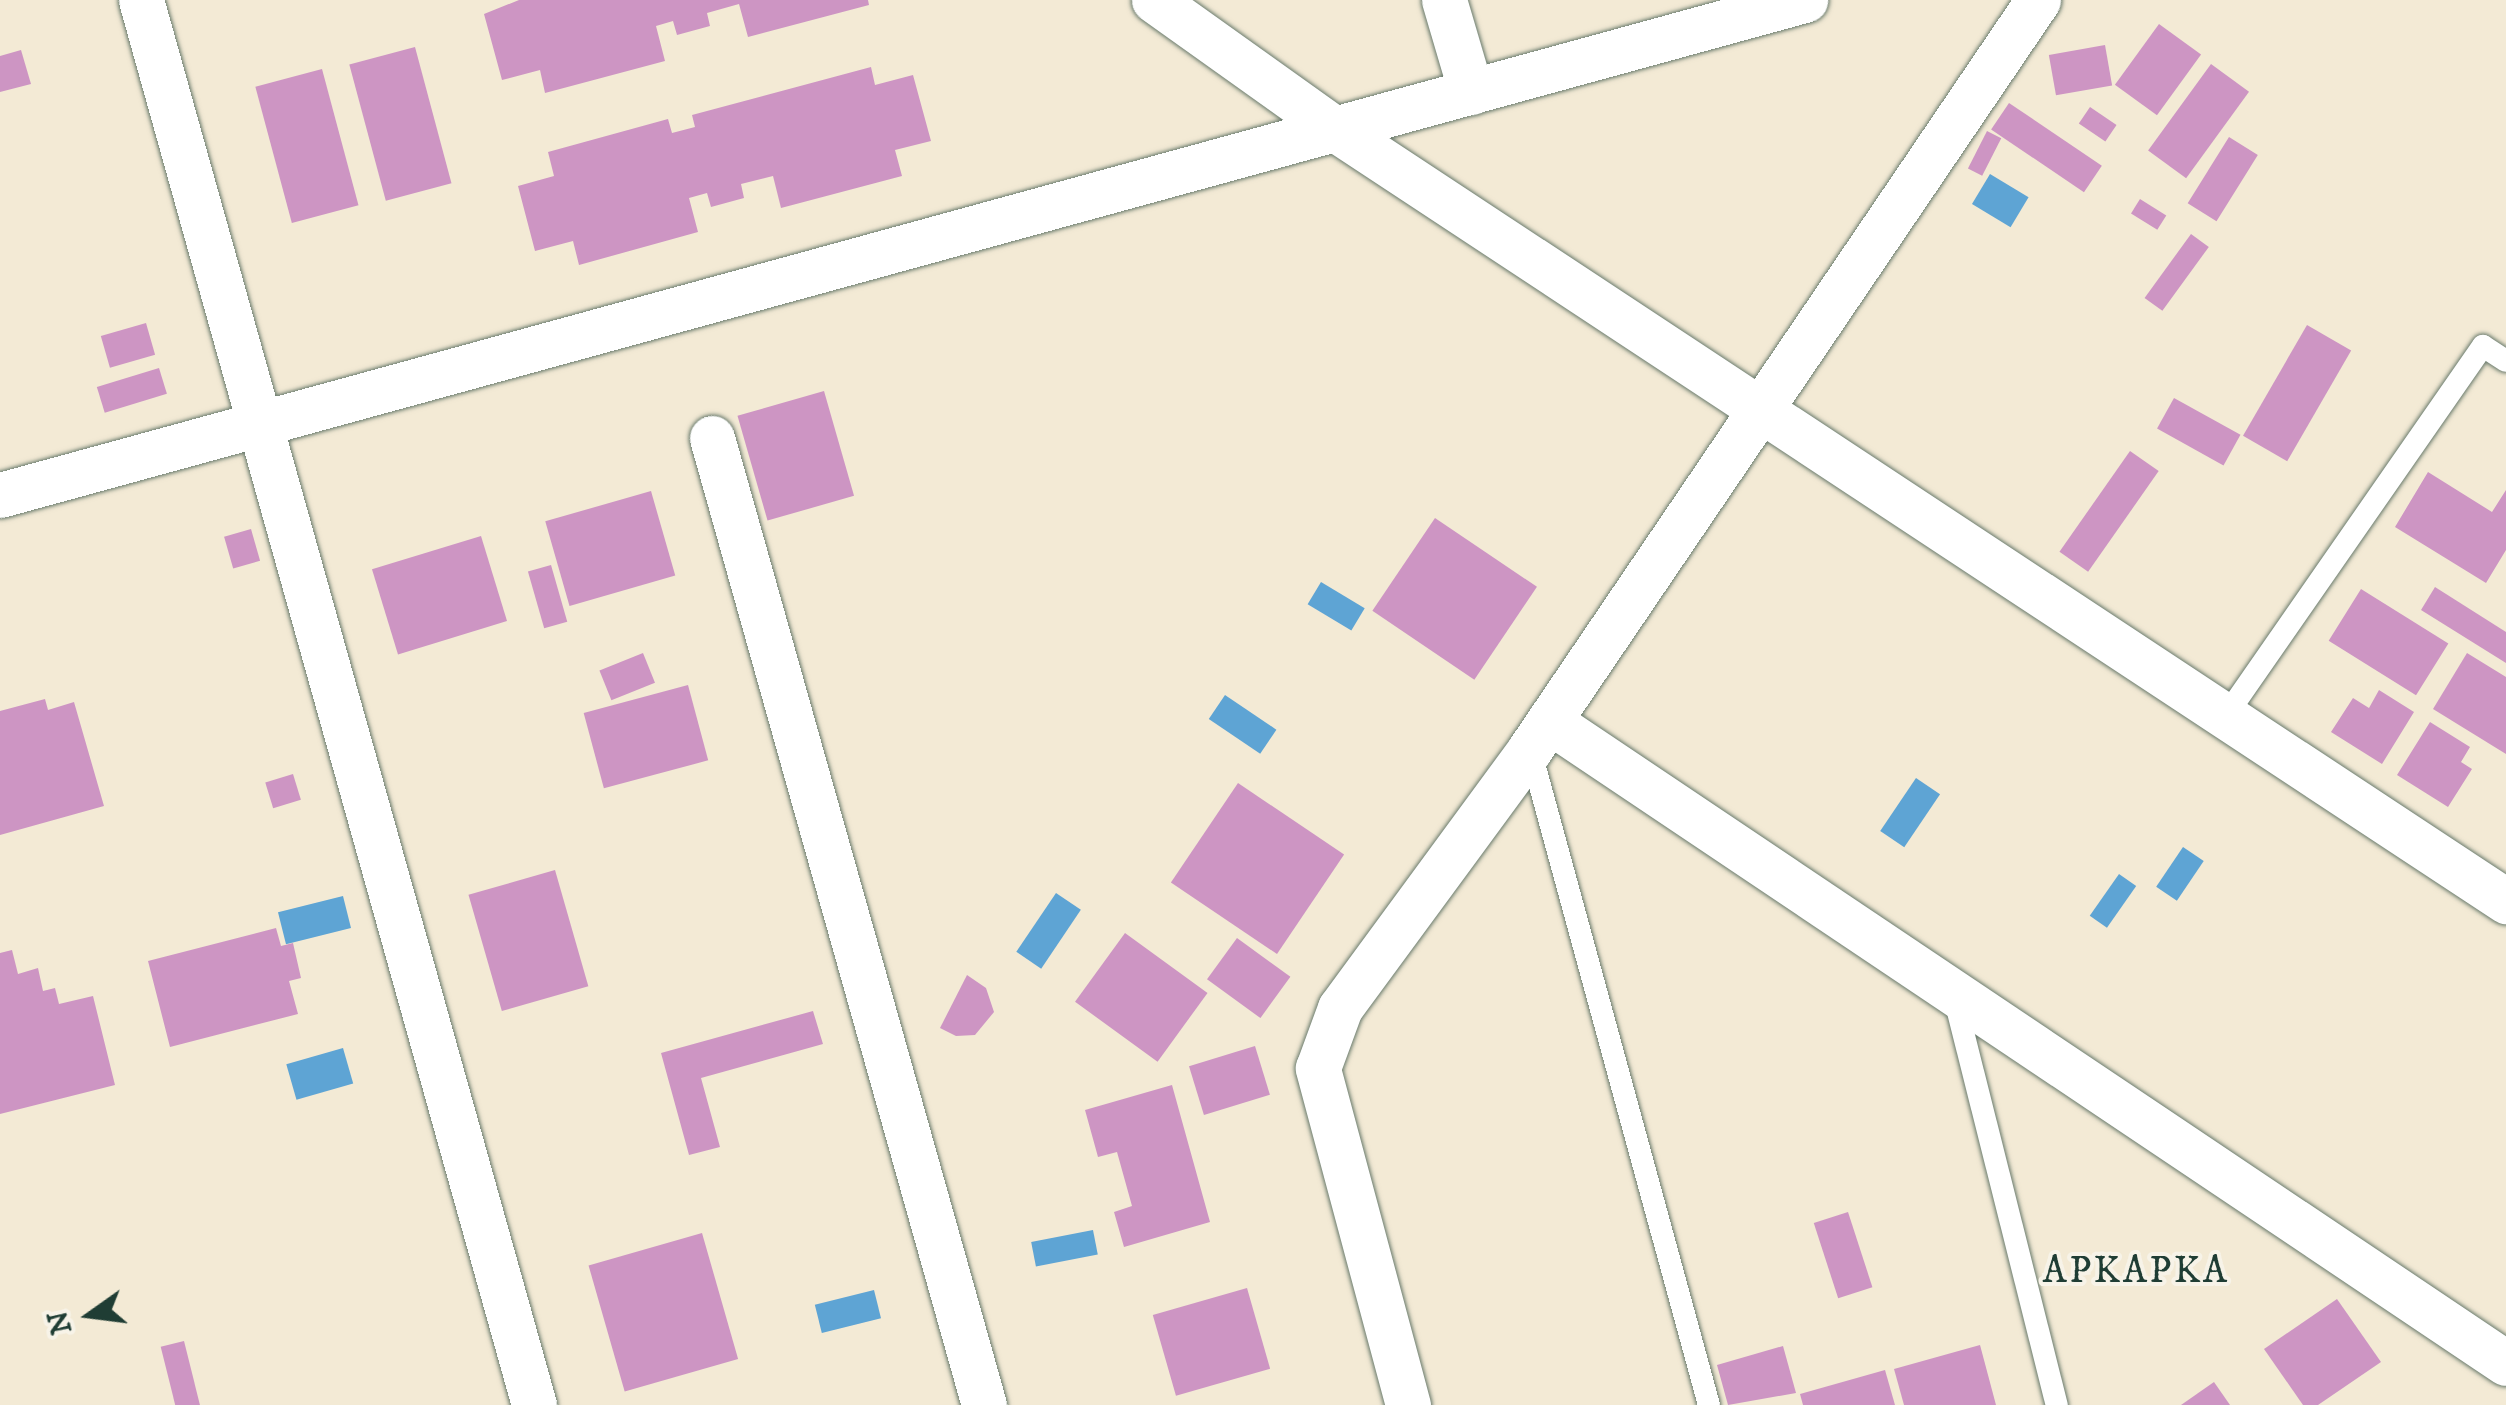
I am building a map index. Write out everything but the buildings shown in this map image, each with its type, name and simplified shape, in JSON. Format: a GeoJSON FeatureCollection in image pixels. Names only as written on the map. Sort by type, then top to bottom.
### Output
{"type":"FeatureCollection","features":[{"type":"Feature","properties":{"kind":"street"},"geometry":{"type":"LineString","coordinates":[[140,0],[262,423],[534,1405]]}},
{"type":"Feature","properties":{"kind":"street"},"geometry":{"type":"LineString","coordinates":[[1154,0],[1336,129],[1765,406],[2225,717],[2506,901]]}},
{"type":"Feature","properties":{"kind":"street"},"geometry":{"type":"LineString","coordinates":[[1444,0],[1470,92]]}},
{"type":"Feature","properties":{"kind":"street"},"geometry":{"type":"LineString","coordinates":[[0,495],[1805,0]]}},
{"type":"Feature","properties":{"kind":"street"},"geometry":{"type":"LineString","coordinates":[[1408,1405],[1318,1068],[1340,1008],[1540,735],[2038,0]]}},
{"type":"Feature","properties":{"kind":"street"},"geometry":{"type":"LineString","coordinates":[[712,438],[984,1405]]}},
{"type":"Feature","properties":{"kind":"street"},"geometry":{"type":"LineString","coordinates":[[1540,735],[1954,994],[2506,1363]]}},
{"type":"Feature","properties":{"kind":"lane"},"geometry":{"type":"LineString","coordinates":[[2225,717],[2483,346],[2506,361]]}},
{"type":"Feature","properties":{"kind":"lane"},"geometry":{"type":"LineString","coordinates":[[1540,735],[1708,1405]]}},
{"type":"Feature","properties":{"kind":"lane"},"geometry":{"type":"LineString","coordinates":[[1954,994],[2057,1405]]}},
{"type":"Feature","properties":{"kind":"water"},"geometry":{"type":"Polygon","coordinates":[[[1990,174],[2029,197],[2011,227],[1972,204],[1990,174]]]}},
{"type":"Feature","properties":{"kind":"water"},"geometry":{"type":"Polygon","coordinates":[[[1321,582],[1365,608],[1351,631],[1308,604],[1321,582]]]}},
{"type":"Feature","properties":{"kind":"water"},"geometry":{"type":"Polygon","coordinates":[[[1225,695],[1276,730],[1260,754],[1209,719],[1225,695]]]}},
{"type":"Feature","properties":{"kind":"water"},"geometry":{"type":"Polygon","coordinates":[[[1916,778],[1940,794],[1904,847],[1880,831],[1916,778]]]}},
{"type":"Feature","properties":{"kind":"water"},"geometry":{"type":"Polygon","coordinates":[[[2183,847],[2204,861],[2177,901],[2156,887],[2183,847]]]}},
{"type":"Feature","properties":{"kind":"water"},"geometry":{"type":"Polygon","coordinates":[[[2119,874],[2136,886],[2107,928],[2090,916],[2119,874]]]}},
{"type":"Feature","properties":{"kind":"water"},"geometry":{"type":"Polygon","coordinates":[[[1056,893],[1081,910],[1041,969],[1016,952],[1056,893]]]}},
{"type":"Feature","properties":{"kind":"water"},"geometry":{"type":"Polygon","coordinates":[[[343,896],[351,928],[286,944],[278,912],[343,896]]]}},
{"type":"Feature","properties":{"kind":"water"},"geometry":{"type":"Polygon","coordinates":[[[343,1048],[353,1084],[296,1100],[286,1064],[343,1048]]]}},
{"type":"Feature","properties":{"kind":"water"},"geometry":{"type":"Polygon","coordinates":[[[1093,1230],[1098,1255],[1036,1267],[1031,1242],[1093,1230]]]}},
{"type":"Feature","properties":{"kind":"water"},"geometry":{"type":"Polygon","coordinates":[[[874,1290],[881,1318],[822,1333],[815,1305],[874,1290]]]}},
{"type":"Feature","properties":{"kind":"district","name":"APKAPKA"},"geometry":{"type":"Point","coordinates":[2136,1272]}}]}
